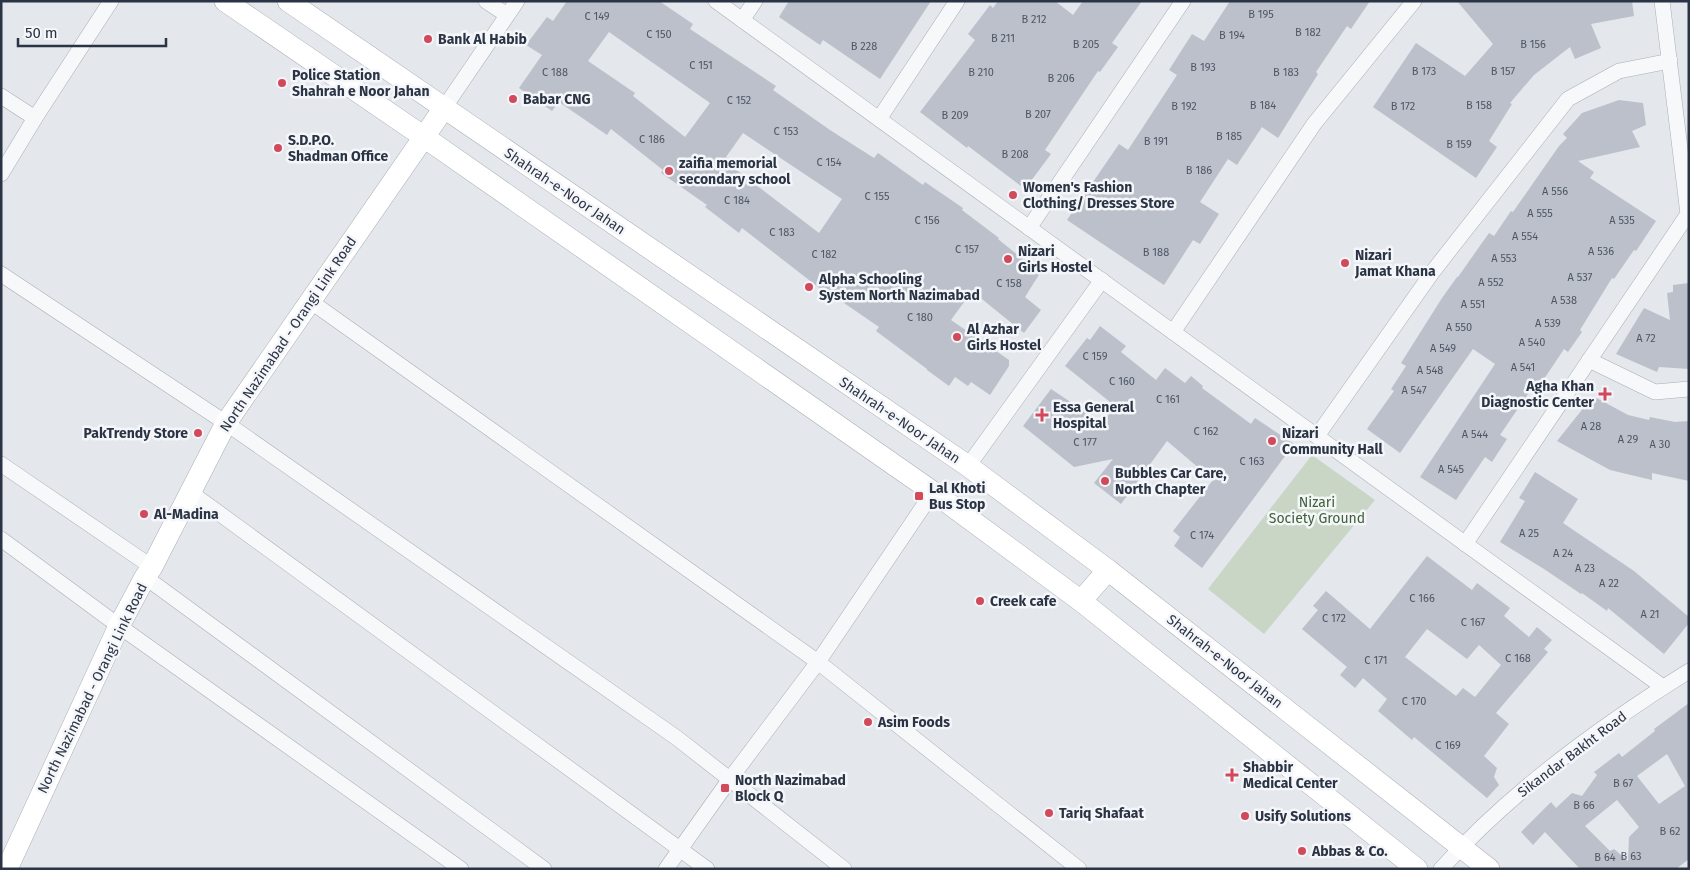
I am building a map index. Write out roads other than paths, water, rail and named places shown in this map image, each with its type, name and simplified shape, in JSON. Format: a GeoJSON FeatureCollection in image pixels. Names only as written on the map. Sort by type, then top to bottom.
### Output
{"type":"FeatureCollection","features":[{"type":"Feature","properties":{"kind":"main road"},"geometry":{"type":"LineString","coordinates":[[225,1],[424,137],[933,492],[1081,601],[1417,869]]}},
{"type":"Feature","properties":{"kind":"main road","name":"Shahrah-e-Noor Jahan"},"geometry":{"type":"LineString","coordinates":[[288,1],[968,466],[1108,570],[1489,869]]}},
{"type":"Feature","properties":{"kind":"main road","name":"North Nazimabad - Orangi Link Road"},"geometry":{"type":"LineString","coordinates":[[7,869],[119,626],[226,423],[444,108]]}},
{"type":"Feature","properties":{"kind":"main road"},"geometry":{"type":"LineString","coordinates":[[1081,601],[1108,570]]}},
{"type":"Feature","properties":{"kind":"street"},"geometry":{"type":"LineString","coordinates":[[1,174],[35,118],[112,1]]}},
{"type":"Feature","properties":{"kind":"street"},"geometry":{"type":"LineString","coordinates":[[486,1],[507,15]]}},
{"type":"Feature","properties":{"kind":"street"},"geometry":{"type":"LineString","coordinates":[[444,108],[517,1]]}},
{"type":"Feature","properties":{"kind":"street"},"geometry":{"type":"LineString","coordinates":[[716,1],[1662,687]]}},
{"type":"Feature","properties":{"kind":"street"},"geometry":{"type":"LineString","coordinates":[[742,20],[755,1]]}},
{"type":"Feature","properties":{"kind":"street"},"geometry":{"type":"LineString","coordinates":[[879,119],[957,1]]}},
{"type":"Feature","properties":{"kind":"street"},"geometry":{"type":"LineString","coordinates":[[1029,228],[1183,1]]}},
{"type":"Feature","properties":{"kind":"street"},"geometry":{"type":"LineString","coordinates":[[1173,332],[1314,124],[1414,1]]}},
{"type":"Feature","properties":{"kind":"street"},"geometry":{"type":"LineString","coordinates":[[1465,544],[1688,214],[1662,1]]}},
{"type":"Feature","properties":{"kind":"street"},"geometry":{"type":"LineString","coordinates":[[1317,436],[1434,270],[1568,99],[1619,71],[1670,61]]}},
{"type":"Feature","properties":{"kind":"street"},"geometry":{"type":"LineString","coordinates":[[1,96],[35,118]]}},
{"type":"Feature","properties":{"kind":"street"},"geometry":{"type":"LineString","coordinates":[[1,274],[226,423],[676,738],[844,869]]}},
{"type":"Feature","properties":{"kind":"street"},"geometry":{"type":"LineString","coordinates":[[968,466],[1102,280]]}},
{"type":"Feature","properties":{"kind":"street"},"geometry":{"type":"LineString","coordinates":[[310,301],[818,662],[1079,869]]}},
{"type":"Feature","properties":{"kind":"street"},"geometry":{"type":"LineString","coordinates":[[1589,360],[1655,392],[1689,389]]}},
{"type":"Feature","properties":{"kind":"street"},"geometry":{"type":"LineString","coordinates":[[1,464],[544,869]]}},
{"type":"Feature","properties":{"kind":"street"},"geometry":{"type":"LineString","coordinates":[[190,492],[707,869]]}},
{"type":"Feature","properties":{"kind":"street"},"geometry":{"type":"LineString","coordinates":[[666,869],[730,779],[818,662],[933,492]]}},
{"type":"Feature","properties":{"kind":"street"},"geometry":{"type":"LineString","coordinates":[[1,539],[119,626],[461,869]]}},
{"type":"Feature","properties":{"kind":"street","name":"Sikandar Bakht Road"},"geometry":{"type":"LineString","coordinates":[[1441,869],[1461,846],[1533,781],[1662,687],[1689,671]]}},
{"type":"Feature","properties":{"kind":"place","name":"Bank Al Habib"},"geometry":{"type":"Point","coordinates":[428,39]}},
{"type":"Feature","properties":{"kind":"place","name":"Police Station Shahrah e Noor Jahan"},"geometry":{"type":"Point","coordinates":[282,83]}},
{"type":"Feature","properties":{"kind":"place","name":"Babar CNG"},"geometry":{"type":"Point","coordinates":[513,99]}},
{"type":"Feature","properties":{"kind":"place","name":"S.D.P.O. Shadman Office"},"geometry":{"type":"Point","coordinates":[278,148]}},
{"type":"Feature","properties":{"kind":"place","name":"zaifia memorial secondary school"},"geometry":{"type":"Point","coordinates":[669,171]}},
{"type":"Feature","properties":{"kind":"place","name":"Women's Fashion Clothing/ Dresses Store"},"geometry":{"type":"Point","coordinates":[1013,195]}},
{"type":"Feature","properties":{"kind":"place","name":"Nizari Girls Hostel"},"geometry":{"type":"Point","coordinates":[1008,259]}},
{"type":"Feature","properties":{"kind":"place","name":"Nizari Jamat Khana"},"geometry":{"type":"Point","coordinates":[1345,263]}},
{"type":"Feature","properties":{"kind":"place","name":"Alpha Schooling System North Nazimabad"},"geometry":{"type":"Point","coordinates":[809,287]}},
{"type":"Feature","properties":{"kind":"place","name":"Al Azhar Girls Hostel"},"geometry":{"type":"Point","coordinates":[957,337]}},
{"type":"Feature","properties":{"kind":"place","name":"Agha Khan Diagnostic Center"},"geometry":{"type":"Point","coordinates":[1605,394]}},
{"type":"Feature","properties":{"kind":"place","name":"Essa General Hospital"},"geometry":{"type":"Point","coordinates":[1042,415]}},
{"type":"Feature","properties":{"kind":"place","name":"PakTrendy Store"},"geometry":{"type":"Point","coordinates":[198,433]}},
{"type":"Feature","properties":{"kind":"place","name":"Nizari Community Hall"},"geometry":{"type":"Point","coordinates":[1272,441]}},
{"type":"Feature","properties":{"kind":"place","name":"Bubbles Car Care, North Chapter"},"geometry":{"type":"Point","coordinates":[1105,481]}},
{"type":"Feature","properties":{"kind":"place","name":"Lal Khoti Bus Stop"},"geometry":{"type":"Point","coordinates":[919,496]}},
{"type":"Feature","properties":{"kind":"place","name":"Al-Madina"},"geometry":{"type":"Point","coordinates":[144,514]}},
{"type":"Feature","properties":{"kind":"place","name":"Creek cafe"},"geometry":{"type":"Point","coordinates":[980,601]}},
{"type":"Feature","properties":{"kind":"place","name":"Asim Foods"},"geometry":{"type":"Point","coordinates":[868,722]}},
{"type":"Feature","properties":{"kind":"place","name":"Shabbir Medical Center"},"geometry":{"type":"Point","coordinates":[1232,775]}},
{"type":"Feature","properties":{"kind":"place","name":"North Nazimabad Block Q"},"geometry":{"type":"Point","coordinates":[725,788]}},
{"type":"Feature","properties":{"kind":"place","name":"Tariq Shafaat"},"geometry":{"type":"Point","coordinates":[1049,813]}},
{"type":"Feature","properties":{"kind":"place","name":"Usify Solutions"},"geometry":{"type":"Point","coordinates":[1245,816]}},
{"type":"Feature","properties":{"kind":"place","name":"Abbas & Co."},"geometry":{"type":"Point","coordinates":[1302,851]}},
{"type":"Feature","properties":{"kind":"park label","name":"Nizari Society Ground"},"geometry":{"type":"Point","coordinates":[1317,510]}}]}
